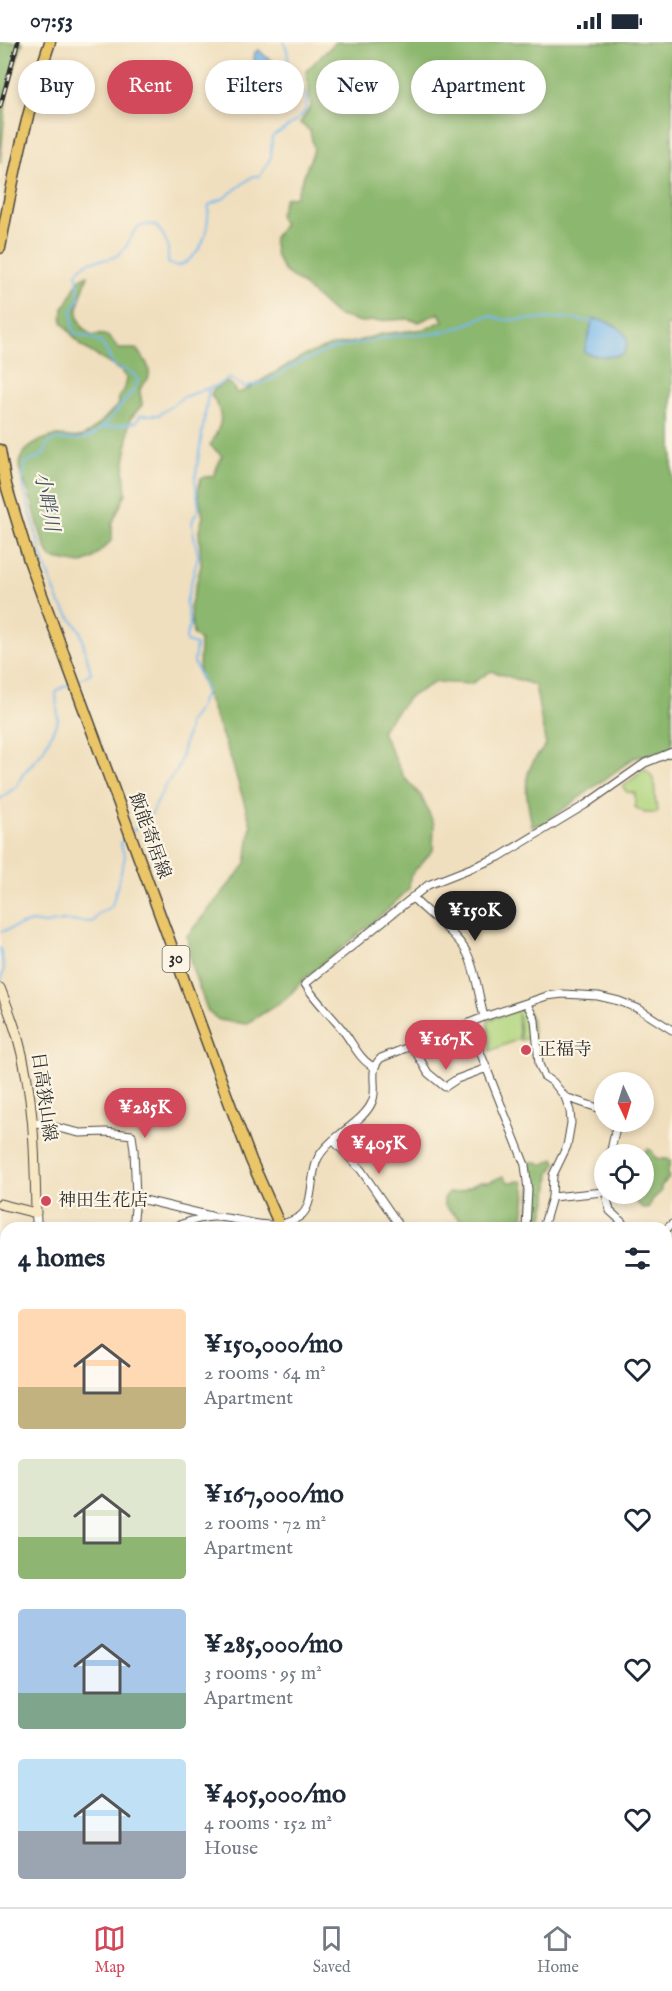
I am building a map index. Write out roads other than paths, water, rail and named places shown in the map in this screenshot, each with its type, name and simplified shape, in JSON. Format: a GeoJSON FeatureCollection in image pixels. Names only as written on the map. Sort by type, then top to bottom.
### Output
{"type":"FeatureCollection","features":[{"type":"Feature","properties":{"kind":"main road"},"geometry":{"type":"LineString","coordinates":[[0,248],[18,157],[35,87],[50,42]]}},
{"type":"Feature","properties":{"kind":"main road","name":"飯能寄居線"},"geometry":{"type":"LineString","coordinates":[[0,450],[3,486],[29,560],[236,1120],[278,1222]]}},
{"type":"Feature","properties":{"kind":"main road","name":"日高狭山線"},"geometry":{"type":"LineString","coordinates":[[1,991],[23,1057],[33,1122],[36,1213]]}},
{"type":"Feature","properties":{"kind":"main road"},"geometry":{"type":"LineString","coordinates":[[0,1204],[36,1213]]}},
{"type":"Feature","properties":{"kind":"street"},"geometry":{"type":"LineString","coordinates":[[374,1067],[367,1064],[361,1057],[305,984],[428,885],[499,857],[585,805],[645,763],[672,752]]}},
{"type":"Feature","properties":{"kind":"street"},"geometry":{"type":"LineString","coordinates":[[412,897],[420,906],[429,911],[468,954],[484,1017]]}},
{"type":"Feature","properties":{"kind":"street"},"geometry":{"type":"LineString","coordinates":[[291,1222],[299,1218],[308,1208],[312,1176],[319,1157],[333,1140],[365,1112],[372,1102],[374,1067],[381,1058],[484,1017],[555,995],[579,993],[598,996],[639,1009],[672,1030]]}},
{"type":"Feature","properties":{"kind":"street"},"geometry":{"type":"LineString","coordinates":[[527,1004],[535,1020],[539,1064],[544,1076],[553,1082],[565,1097],[571,1123],[567,1146],[553,1175],[552,1197],[545,1222]]}},
{"type":"Feature","properties":{"kind":"street"},"geometry":{"type":"LineString","coordinates":[[469,1024],[525,1165],[528,1190],[526,1222]]}},
{"type":"Feature","properties":{"kind":"street"},"geometry":{"type":"LineString","coordinates":[[413,1047],[428,1073],[446,1087],[457,1079],[487,1068]]}},
{"type":"Feature","properties":{"kind":"street"},"geometry":{"type":"LineString","coordinates":[[565,1097],[594,1107]]}},
{"type":"Feature","properties":{"kind":"street"},"geometry":{"type":"LineString","coordinates":[[33,1122],[80,1133],[106,1132],[132,1135],[136,1198],[134,1222]]}},
{"type":"Feature","properties":{"kind":"street"},"geometry":{"type":"LineString","coordinates":[[333,1140],[361,1170],[397,1222]]}},
{"type":"Feature","properties":{"kind":"street"},"geometry":{"type":"LineString","coordinates":[[552,1197],[594,1194]]}},
{"type":"Feature","properties":{"kind":"street"},"geometry":{"type":"LineString","coordinates":[[136,1198],[240,1222]]}},
{"type":"Feature","properties":{"kind":"street"},"geometry":{"type":"LineString","coordinates":[[608,1204],[610,1211],[622,1222]]}},
{"type":"Feature","properties":{"kind":"street"},"geometry":{"type":"LineString","coordinates":[[36,1213],[37,1222]]}},
{"type":"Feature","properties":{"kind":"street"},"geometry":{"type":"LineString","coordinates":[[189,1222],[213,1217]]}},
{"type":"Feature","properties":{"kind":"water"},"geometry":{"type":"Polygon","coordinates":[[[259,50],[270,60],[255,60],[255,52],[259,50]]]}},
{"type":"Feature","properties":{"kind":"water"},"geometry":{"type":"Polygon","coordinates":[[[593,319],[607,322],[620,329],[627,340],[623,354],[603,356],[584,352],[593,319]]]}},
{"type":"Feature","properties":{"kind":"waterway","name":"小畔川"},"geometry":{"type":"LineString","coordinates":[[78,681],[91,673],[80,630],[60,604],[45,566],[22,481],[26,463],[40,457],[53,440],[81,439],[94,435],[135,388],[138,380],[130,372],[113,365],[99,342],[73,332],[72,310],[79,300],[77,273],[91,261],[118,255],[124,250],[135,230],[146,225],[155,225],[165,238],[168,263],[179,265],[194,255],[205,235],[209,205],[224,198],[253,176],[260,176],[271,157],[272,137],[296,121],[305,110],[306,97],[290,73],[284,42]]}},
{"type":"Feature","properties":{"kind":"waterway"},"geometry":{"type":"LineString","coordinates":[[133,831],[152,813],[166,784],[178,769],[188,723],[199,708],[206,691],[194,662],[196,645],[186,642],[190,625],[186,603],[198,556],[192,525],[199,509],[195,480],[209,388],[229,378],[246,388],[274,378],[299,362],[327,350],[394,336],[433,334],[461,327],[483,317],[490,316],[506,320],[565,318],[592,322]]}},
{"type":"Feature","properties":{"kind":"waterway"},"geometry":{"type":"LineString","coordinates":[[104,428],[136,422],[141,415],[159,415],[183,397],[209,388]]}},
{"type":"Feature","properties":{"kind":"waterway","name":"小畔川"},"geometry":{"type":"LineString","coordinates":[[0,799],[17,786],[23,774],[43,751],[58,720],[56,693],[70,684]]}},
{"type":"Feature","properties":{"kind":"waterway"},"geometry":{"type":"LineString","coordinates":[[0,932],[31,922],[45,924],[63,921],[93,922],[98,914],[112,906],[125,857],[120,843],[127,837]]}},
{"type":"Feature","properties":{"kind":"waterway","name":"小畔川"},"geometry":{"type":"LineString","coordinates":[[0,948],[4,969],[0,985]]}},
{"type":"Feature","properties":{"kind":"railway"},"geometry":{"type":"LineString","coordinates":[[0,107],[18,42]]}},
{"type":"Feature","properties":{"kind":"place","name":"正福寺"},"geometry":{"type":"Point","coordinates":[526,1050]}},
{"type":"Feature","properties":{"kind":"place","name":"神田生花店"},"geometry":{"type":"Point","coordinates":[46,1201]}}]}
